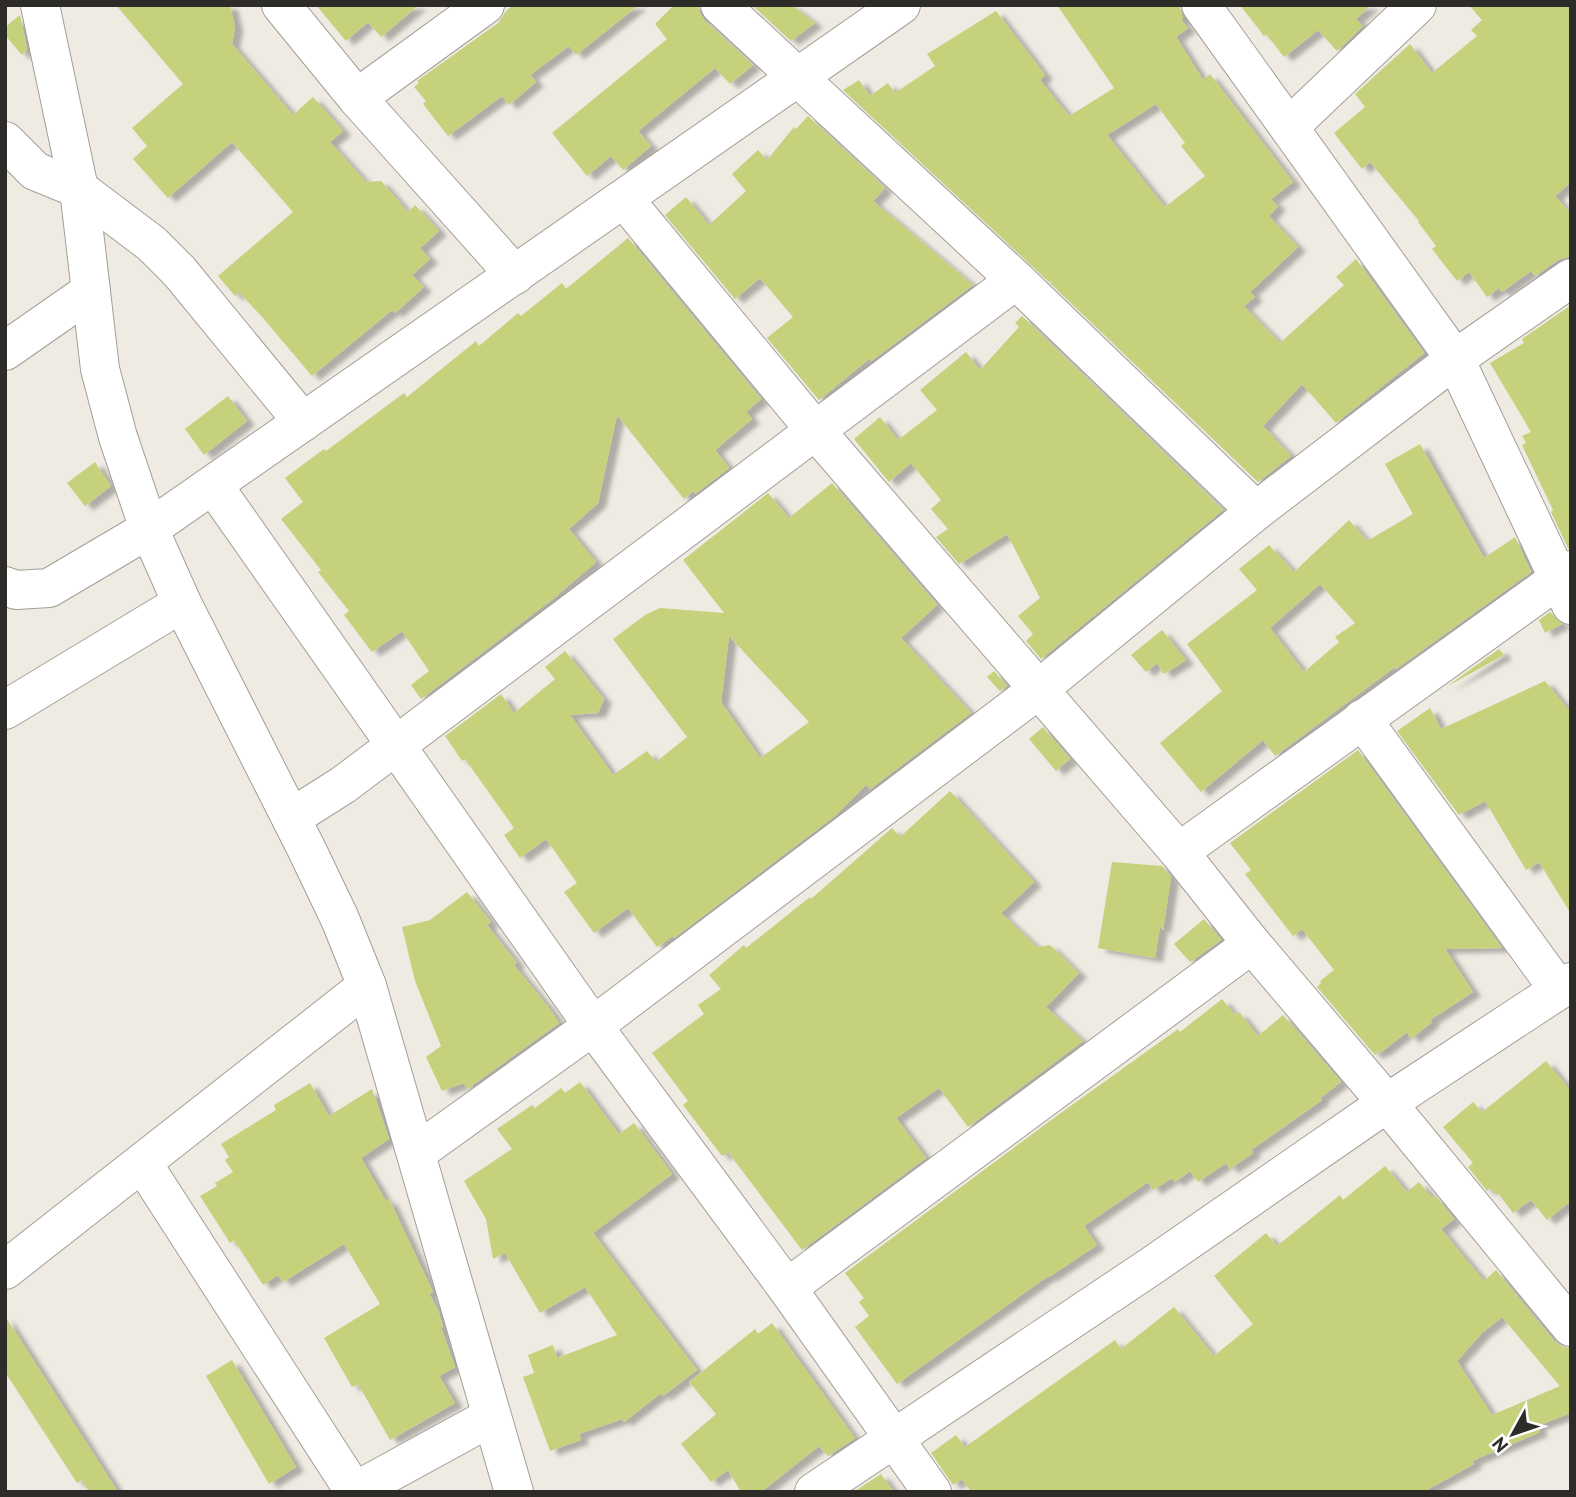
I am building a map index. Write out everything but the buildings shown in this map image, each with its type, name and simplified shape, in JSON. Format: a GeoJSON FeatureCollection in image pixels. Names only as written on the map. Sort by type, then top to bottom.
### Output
{"type":"FeatureCollection","features":[{"type":"Feature","properties":{"kind":"street"},"geometry":{"type":"LineString","coordinates":[[40,5],[79,189],[100,369],[118,437],[149,529],[182,603],[340,919],[367,986],[514,1492]]}},
{"type":"Feature","properties":{"kind":"street"},"geometry":{"type":"LineString","coordinates":[[281,5],[357,98],[515,275]]}},
{"type":"Feature","properties":{"kind":"street"},"geometry":{"type":"LineString","coordinates":[[357,98],[485,5]]}},
{"type":"Feature","properties":{"kind":"street"},"geometry":{"type":"LineString","coordinates":[[720,5],[1016,280],[1256,510]]}},
{"type":"Feature","properties":{"kind":"street"},"geometry":{"type":"LineString","coordinates":[[5,586],[16,590],[48,588],[149,529],[901,5]]}},
{"type":"Feature","properties":{"kind":"street"},"geometry":{"type":"LineString","coordinates":[[1179,852],[1362,719],[1567,585],[1455,359],[1201,5]]}},
{"type":"Feature","properties":{"kind":"street"},"geometry":{"type":"LineString","coordinates":[[1289,127],[1417,5]]}},
{"type":"Feature","properties":{"kind":"street"},"geometry":{"type":"LineString","coordinates":[[5,141],[35,171],[79,189],[152,244],[179,271],[303,422]]}},
{"type":"Feature","properties":{"kind":"street"},"geometry":{"type":"LineString","coordinates":[[624,199],[815,430],[1179,852],[1252,944],[1571,1327]]}},
{"type":"Feature","properties":{"kind":"street"},"geometry":{"type":"LineString","coordinates":[[416,1153],[593,1026],[1039,689],[1256,510],[1455,359],[1571,278]]}},
{"type":"Feature","properties":{"kind":"street"},"geometry":{"type":"LineString","coordinates":[[291,818],[343,785],[1016,280]]}},
{"type":"Feature","properties":{"kind":"street"},"geometry":{"type":"LineString","coordinates":[[5,351],[91,291]]}},
{"type":"Feature","properties":{"kind":"street"},"geometry":{"type":"LineString","coordinates":[[213,485],[593,1026],[787,1288],[932,1492]]}},
{"type":"Feature","properties":{"kind":"street"},"geometry":{"type":"LineString","coordinates":[[5,710],[182,603]]}},
{"type":"Feature","properties":{"kind":"street"},"geometry":{"type":"LineString","coordinates":[[814,1492],[896,1439],[1387,1103],[1565,986],[1362,719]]}},
{"type":"Feature","properties":{"kind":"street"},"geometry":{"type":"LineString","coordinates":[[787,1288],[1252,944]]}},
{"type":"Feature","properties":{"kind":"street"},"geometry":{"type":"LineString","coordinates":[[5,1270],[367,986]]}},
{"type":"Feature","properties":{"kind":"street"},"geometry":{"type":"LineString","coordinates":[[143,1164],[354,1492],[491,1417]]}}]}
